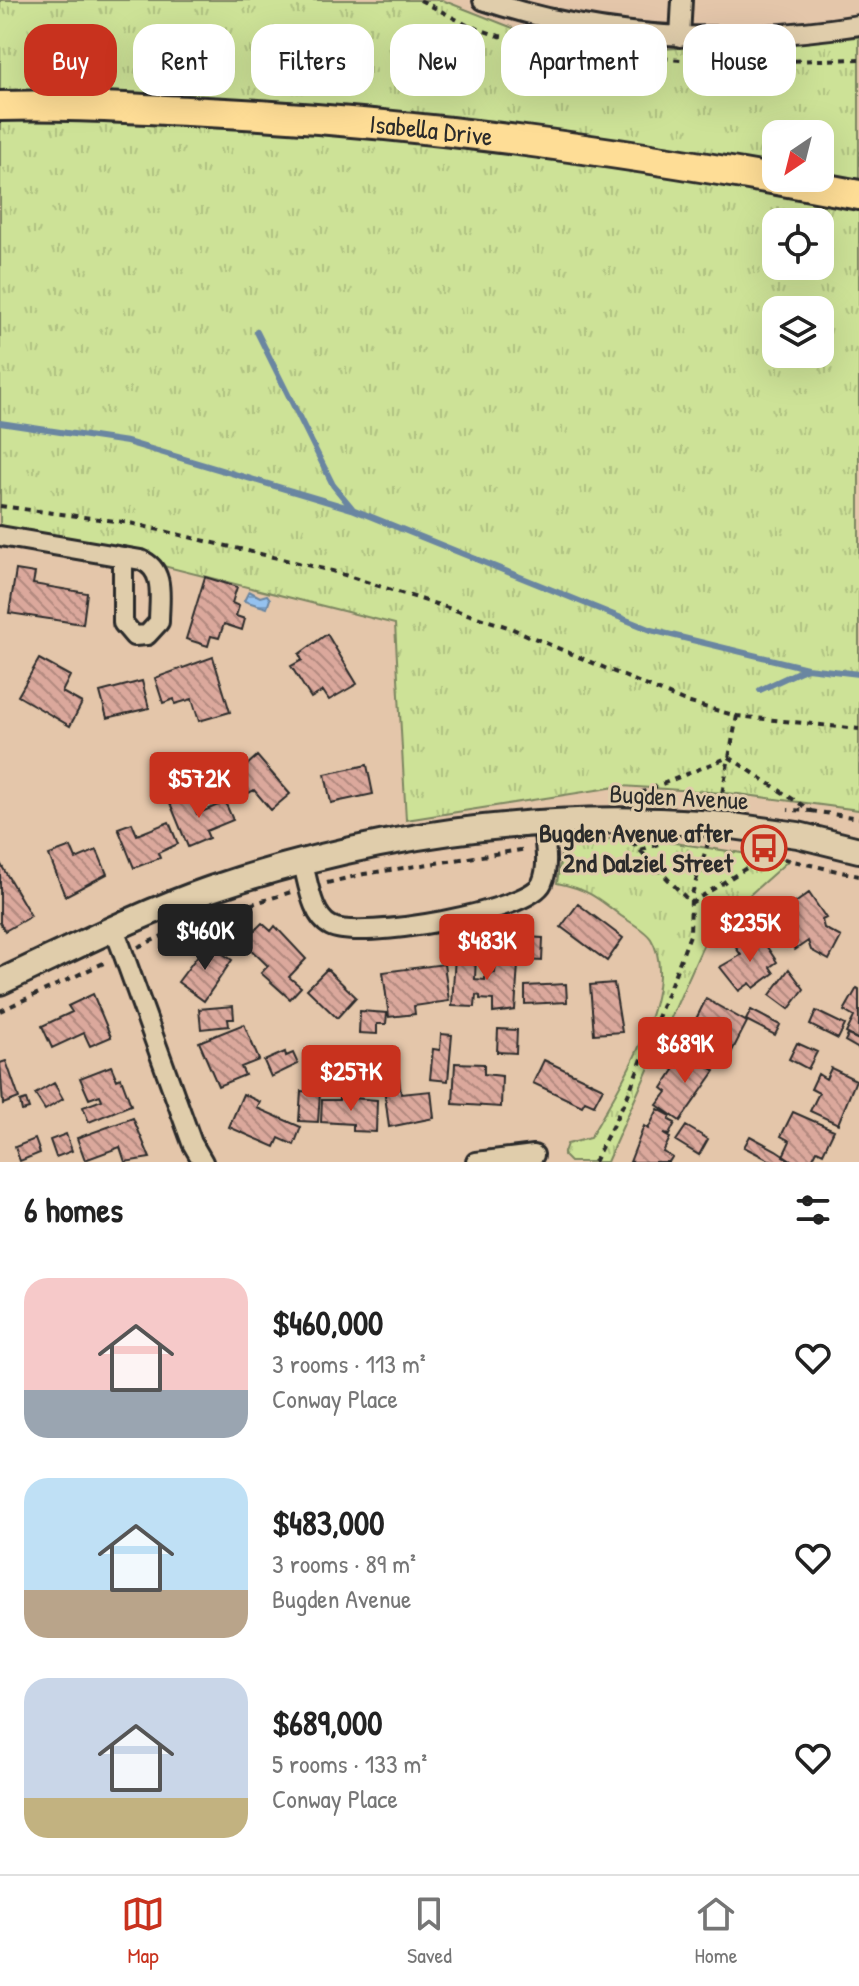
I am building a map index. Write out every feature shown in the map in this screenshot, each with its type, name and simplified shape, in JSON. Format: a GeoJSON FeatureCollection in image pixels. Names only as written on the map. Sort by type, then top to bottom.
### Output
{"type":"FeatureCollection","features":[{"type":"Feature","properties":{"kind":"main road","name":"Isabella Drive"},"geometry":{"type":"LineString","coordinates":[[0,106],[122,108],[358,122],[615,152],[859,195]]}},
{"type":"Feature","properties":{"kind":"street"},"geometry":{"type":"LineString","coordinates":[[483,0],[527,15],[602,31],[680,37],[798,34],[859,25]]}},
{"type":"Feature","properties":{"kind":"street"},"geometry":{"type":"LineString","coordinates":[[680,37],[682,0]]}},
{"type":"Feature","properties":{"kind":"street"},"geometry":{"type":"LineString","coordinates":[[0,536],[123,557]]}},
{"type":"Feature","properties":{"kind":"street"},"geometry":{"type":"LineString","coordinates":[[302,860],[321,917],[330,926],[349,931],[409,927],[499,906],[535,892],[542,884],[545,869],[543,822]]}},
{"type":"Feature","properties":{"kind":"street","name":"Bugden Avenue"},"geometry":{"type":"LineString","coordinates":[[0,982],[114,928],[208,890],[302,860],[423,834],[543,822],[713,823],[798,835],[859,850]]}},
{"type":"Feature","properties":{"kind":"street"},"geometry":{"type":"LineString","coordinates":[[114,928],[192,1143],[203,1162]]}},
{"type":"Feature","properties":{"kind":"street"},"geometry":{"type":"LineString","coordinates":[[476,1162],[534,1155]]}},
{"type":"Feature","properties":{"kind":"path"},"geometry":{"type":"LineString","coordinates":[[0,506],[130,523],[332,571],[508,627],[683,701],[737,716],[859,729]]}},
{"type":"Feature","properties":{"kind":"path"},"geometry":{"type":"LineString","coordinates":[[594,1162],[628,1095],[690,935],[691,903],[737,716]]}},
{"type":"Feature","properties":{"kind":"path"},"geometry":{"type":"LineString","coordinates":[[640,793],[729,757]]}},
{"type":"Feature","properties":{"kind":"path"},"geometry":{"type":"LineString","coordinates":[[729,757],[811,811]]}},
{"type":"Feature","properties":{"kind":"path"},"geometry":{"type":"LineString","coordinates":[[785,810],[859,818]]}},
{"type":"Feature","properties":{"kind":"path"},"geometry":{"type":"LineString","coordinates":[[619,843],[634,842],[691,903]]}},
{"type":"Feature","properties":{"kind":"path"},"geometry":{"type":"LineString","coordinates":[[0,1011],[191,923],[310,887],[364,874],[544,848],[604,844]]}},
{"type":"Feature","properties":{"kind":"path"},"geometry":{"type":"LineString","coordinates":[[691,903],[767,855],[859,876]]}},
{"type":"Feature","properties":{"kind":"green space"},"geometry":{"type":"Polygon","coordinates":[[[0,0],[442,0],[503,24],[501,96],[667,96],[667,49],[683,48],[683,96],[796,96],[796,41],[859,37],[859,810],[738,794],[622,786],[406,820],[395,624],[0,525],[0,0]]]}},
{"type":"Feature","properties":{"kind":"green space"},"geometry":{"type":"Polygon","coordinates":[[[641,838],[789,860],[710,930],[607,1162],[570,1162],[563,1155],[567,1144],[590,1138],[642,1040],[658,985],[658,960],[651,939],[641,929],[591,895],[557,883],[563,841],[641,838]]]}},
{"type":"Feature","properties":{"kind":"water"},"geometry":{"type":"Polygon","coordinates":[[[249,591],[260,597],[267,595],[270,599],[267,608],[244,601],[249,591]]]}},
{"type":"Feature","properties":{"kind":"building"},"geometry":{"type":"Polygon","coordinates":[[[16,570],[35,573],[33,584],[87,593],[83,624],[9,613],[16,570]]]}},
{"type":"Feature","properties":{"kind":"building"},"geometry":{"type":"Polygon","coordinates":[[[205,577],[237,587],[232,603],[239,606],[236,616],[245,619],[242,630],[224,624],[219,638],[211,636],[208,646],[186,639],[205,577]]]}},
{"type":"Feature","properties":{"kind":"building"},"geometry":{"type":"Polygon","coordinates":[[[327,634],[357,684],[329,700],[323,691],[311,698],[291,666],[302,660],[299,654],[327,634]]]}},
{"type":"Feature","properties":{"kind":"building"},"geometry":{"type":"Polygon","coordinates":[[[213,657],[230,712],[199,721],[192,699],[175,704],[174,699],[163,703],[155,678],[213,657]]]}},
{"type":"Feature","properties":{"kind":"building"},"geometry":{"type":"Polygon","coordinates":[[[39,659],[70,676],[62,692],[82,703],[70,726],[18,696],[39,659]]]}},
{"type":"Feature","properties":{"kind":"building"},"geometry":{"type":"Polygon","coordinates":[[[142,681],[149,708],[107,718],[100,692],[142,681]]]}},
{"type":"Feature","properties":{"kind":"building"},"geometry":{"type":"Polygon","coordinates":[[[257,756],[290,794],[271,810],[254,790],[249,793],[235,776],[257,756]]]}},
{"type":"Feature","properties":{"kind":"building"},"geometry":{"type":"Polygon","coordinates":[[[367,765],[373,794],[331,803],[325,774],[367,765]]]}},
{"type":"Feature","properties":{"kind":"building"},"geometry":{"type":"Polygon","coordinates":[[[189,796],[197,814],[225,802],[233,820],[206,831],[209,838],[188,847],[170,803],[189,796]]]}},
{"type":"Feature","properties":{"kind":"building"},"geometry":{"type":"Polygon","coordinates":[[[169,822],[178,844],[158,853],[160,858],[134,868],[118,828],[132,823],[137,835],[169,822]]]}},
{"type":"Feature","properties":{"kind":"building"},"geometry":{"type":"Polygon","coordinates":[[[71,847],[76,859],[97,850],[107,874],[65,896],[49,855],[71,847]]]}},
{"type":"Feature","properties":{"kind":"building"},"geometry":{"type":"Polygon","coordinates":[[[0,863],[31,916],[5,931],[0,923],[0,863]]]}},
{"type":"Feature","properties":{"kind":"building"},"geometry":{"type":"Polygon","coordinates":[[[809,893],[826,918],[822,920],[824,928],[841,937],[829,960],[811,950],[808,941],[795,950],[772,920],[809,893]]]}},
{"type":"Feature","properties":{"kind":"building"},"geometry":{"type":"Polygon","coordinates":[[[578,904],[623,938],[607,961],[561,927],[578,904]]]}},
{"type":"Feature","properties":{"kind":"building"},"geometry":{"type":"Polygon","coordinates":[[[262,923],[271,931],[275,926],[306,959],[289,977],[301,987],[290,999],[261,973],[268,966],[243,942],[262,923]]]}},
{"type":"Feature","properties":{"kind":"building"},"geometry":{"type":"Polygon","coordinates":[[[757,932],[777,962],[770,967],[774,973],[754,988],[750,983],[739,991],[720,967],[741,955],[736,948],[757,932]]]}},
{"type":"Feature","properties":{"kind":"building"},"geometry":{"type":"Polygon","coordinates":[[[526,937],[543,938],[542,961],[525,960],[526,937]]]}},
{"type":"Feature","properties":{"kind":"building"},"geometry":{"type":"Polygon","coordinates":[[[207,943],[232,960],[204,1001],[178,982],[207,943]]]}},
{"type":"Feature","properties":{"kind":"building"},"geometry":{"type":"Polygon","coordinates":[[[497,948],[519,949],[515,1010],[493,1013],[493,1000],[480,999],[476,995],[475,1007],[452,1006],[455,955],[476,956],[475,979],[485,980],[485,973],[495,973],[497,948]]]}},
{"type":"Feature","properties":{"kind":"building"},"geometry":{"type":"Polygon","coordinates":[[[444,964],[449,1001],[414,1006],[415,1014],[389,1017],[383,972],[444,964]]]}},
{"type":"Feature","properties":{"kind":"building"},"geometry":{"type":"Polygon","coordinates":[[[327,969],[356,997],[337,1018],[307,989],[327,969]]]}},
{"type":"Feature","properties":{"kind":"building"},"geometry":{"type":"Polygon","coordinates":[[[789,969],[804,989],[789,1009],[770,995],[789,969]]]}},
{"type":"Feature","properties":{"kind":"building"},"geometry":{"type":"Polygon","coordinates":[[[614,983],[622,1032],[594,1034],[590,985],[614,983]]]}},
{"type":"Feature","properties":{"kind":"building"},"geometry":{"type":"Polygon","coordinates":[[[566,984],[567,1002],[525,1004],[525,986],[566,984]]]}},
{"type":"Feature","properties":{"kind":"building"},"geometry":{"type":"Polygon","coordinates":[[[857,988],[859,1040],[846,1033],[854,1017],[844,1011],[857,988]]]}},
{"type":"Feature","properties":{"kind":"building"},"geometry":{"type":"Polygon","coordinates":[[[93,994],[111,1037],[90,1046],[84,1033],[52,1048],[42,1026],[72,1012],[68,1006],[93,994]]]}},
{"type":"Feature","properties":{"kind":"building"},"geometry":{"type":"Polygon","coordinates":[[[706,999],[747,1022],[727,1061],[685,1041],[706,999]]]}},
{"type":"Feature","properties":{"kind":"building"},"geometry":{"type":"Polygon","coordinates":[[[233,1006],[234,1019],[228,1019],[229,1026],[201,1029],[199,1009],[233,1006]]]}},
{"type":"Feature","properties":{"kind":"building"},"geometry":{"type":"Polygon","coordinates":[[[751,1010],[780,1025],[775,1035],[746,1020],[751,1010]]]}},
{"type":"Feature","properties":{"kind":"building"},"geometry":{"type":"Polygon","coordinates":[[[360,1011],[387,1013],[386,1024],[377,1024],[377,1034],[359,1033],[360,1011]]]}},
{"type":"Feature","properties":{"kind":"building"},"geometry":{"type":"Polygon","coordinates":[[[816,1011],[845,1025],[838,1039],[810,1025],[816,1011]]]}},
{"type":"Feature","properties":{"kind":"building"},"geometry":{"type":"Polygon","coordinates":[[[244,1024],[259,1060],[241,1067],[245,1075],[218,1086],[199,1042],[244,1024]]]}},
{"type":"Feature","properties":{"kind":"building"},"geometry":{"type":"Polygon","coordinates":[[[498,1029],[517,1030],[516,1053],[497,1052],[498,1029]]]}},
{"type":"Feature","properties":{"kind":"building"},"geometry":{"type":"Polygon","coordinates":[[[441,1034],[452,1035],[448,1081],[430,1079],[433,1049],[440,1050],[441,1034]]]}},
{"type":"Feature","properties":{"kind":"building"},"geometry":{"type":"Polygon","coordinates":[[[848,1035],[859,1040],[859,1049],[845,1041],[848,1035]]]}},
{"type":"Feature","properties":{"kind":"building"},"geometry":{"type":"Polygon","coordinates":[[[797,1043],[817,1052],[808,1069],[789,1059],[797,1043]]]}},
{"type":"Feature","properties":{"kind":"building"},"geometry":{"type":"Polygon","coordinates":[[[684,1049],[715,1071],[680,1121],[657,1105],[667,1092],[662,1088],[674,1070],[671,1068],[684,1049]]]}},
{"type":"Feature","properties":{"kind":"building"},"geometry":{"type":"Polygon","coordinates":[[[285,1052],[286,1056],[293,1053],[298,1064],[271,1077],[264,1061],[285,1052]]]}},
{"type":"Feature","properties":{"kind":"building"},"geometry":{"type":"Polygon","coordinates":[[[544,1060],[603,1088],[594,1105],[585,1101],[582,1106],[533,1083],[544,1060]]]}},
{"type":"Feature","properties":{"kind":"building"},"geometry":{"type":"Polygon","coordinates":[[[6,1061],[19,1098],[3,1104],[0,1063],[6,1061]]]}},
{"type":"Feature","properties":{"kind":"building"},"geometry":{"type":"Polygon","coordinates":[[[322,1062],[333,1063],[332,1078],[322,1078],[322,1062]]]}},
{"type":"Feature","properties":{"kind":"building"},"geometry":{"type":"Polygon","coordinates":[[[455,1063],[484,1064],[484,1074],[502,1076],[501,1107],[453,1104],[455,1063]]]}},
{"type":"Feature","properties":{"kind":"building"},"geometry":{"type":"Polygon","coordinates":[[[111,1066],[117,1080],[121,1078],[131,1105],[89,1122],[83,1107],[102,1100],[100,1095],[89,1099],[80,1078],[111,1066]]]}},
{"type":"Feature","properties":{"kind":"building"},"geometry":{"type":"Polygon","coordinates":[[[831,1068],[856,1080],[838,1124],[810,1111],[819,1093],[811,1089],[818,1074],[826,1079],[831,1068]]]}},
{"type":"Feature","properties":{"kind":"building"},"geometry":{"type":"Polygon","coordinates":[[[399,1078],[401,1094],[431,1091],[434,1118],[389,1127],[383,1080],[399,1078]]]}},
{"type":"Feature","properties":{"kind":"building"},"geometry":{"type":"Polygon","coordinates":[[[54,1083],[63,1099],[45,1110],[35,1094],[54,1083]]]}},
{"type":"Feature","properties":{"kind":"building"},"geometry":{"type":"Polygon","coordinates":[[[301,1091],[320,1093],[318,1122],[299,1121],[301,1091]]]}},
{"type":"Feature","properties":{"kind":"building"},"geometry":{"type":"Polygon","coordinates":[[[243,1094],[260,1102],[257,1108],[301,1127],[294,1145],[279,1138],[275,1147],[229,1127],[243,1094]]]}},
{"type":"Feature","properties":{"kind":"building"},"geometry":{"type":"Polygon","coordinates":[[[339,1097],[377,1100],[376,1132],[353,1131],[353,1124],[321,1122],[322,1100],[339,1100],[339,1097]]]}},
{"type":"Feature","properties":{"kind":"building"},"geometry":{"type":"Polygon","coordinates":[[[26,1100],[29,1109],[22,1111],[20,1102],[26,1100]]]}},
{"type":"Feature","properties":{"kind":"building"},"geometry":{"type":"Polygon","coordinates":[[[658,1109],[671,1116],[669,1120],[675,1123],[669,1135],[663,1134],[670,1138],[663,1152],[672,1157],[669,1162],[630,1162],[644,1126],[648,1129],[658,1109]]]}},
{"type":"Feature","properties":{"kind":"building"},"geometry":{"type":"Polygon","coordinates":[[[793,1112],[834,1130],[823,1153],[817,1150],[811,1162],[794,1162],[783,1156],[790,1141],[781,1136],[793,1112]]]}},
{"type":"Feature","properties":{"kind":"building"},"geometry":{"type":"Polygon","coordinates":[[[133,1118],[150,1158],[125,1162],[120,1147],[85,1160],[77,1138],[133,1118]]]}},
{"type":"Feature","properties":{"kind":"building"},"geometry":{"type":"Polygon","coordinates":[[[686,1126],[708,1139],[699,1155],[676,1141],[686,1126]]]}},
{"type":"Feature","properties":{"kind":"building"},"geometry":{"type":"Polygon","coordinates":[[[66,1134],[72,1151],[56,1157],[50,1140],[66,1134]]]}},
{"type":"Feature","properties":{"kind":"building"},"geometry":{"type":"Polygon","coordinates":[[[750,1136],[794,1162],[773,1162],[744,1147],[750,1136]]]}},
{"type":"Feature","properties":{"kind":"building"},"geometry":{"type":"Polygon","coordinates":[[[35,1139],[40,1153],[20,1161],[15,1147],[35,1139]]]}},
{"type":"Feature","properties":{"kind":"waterway"},"geometry":{"type":"LineString","coordinates":[[257,332],[333,485],[352,508]]}},
{"type":"Feature","properties":{"kind":"waterway"},"geometry":{"type":"LineString","coordinates":[[0,423],[127,442],[352,509],[651,630],[807,668],[859,674]]}},
{"type":"Feature","properties":{"kind":"waterway"},"geometry":{"type":"LineString","coordinates":[[760,690],[807,668]]}},
{"type":"Feature","properties":{"kind":"place","name":"Bugden Avenue after 2nd Dalziel Street"},"geometry":{"type":"Point","coordinates":[764,848]}}]}
